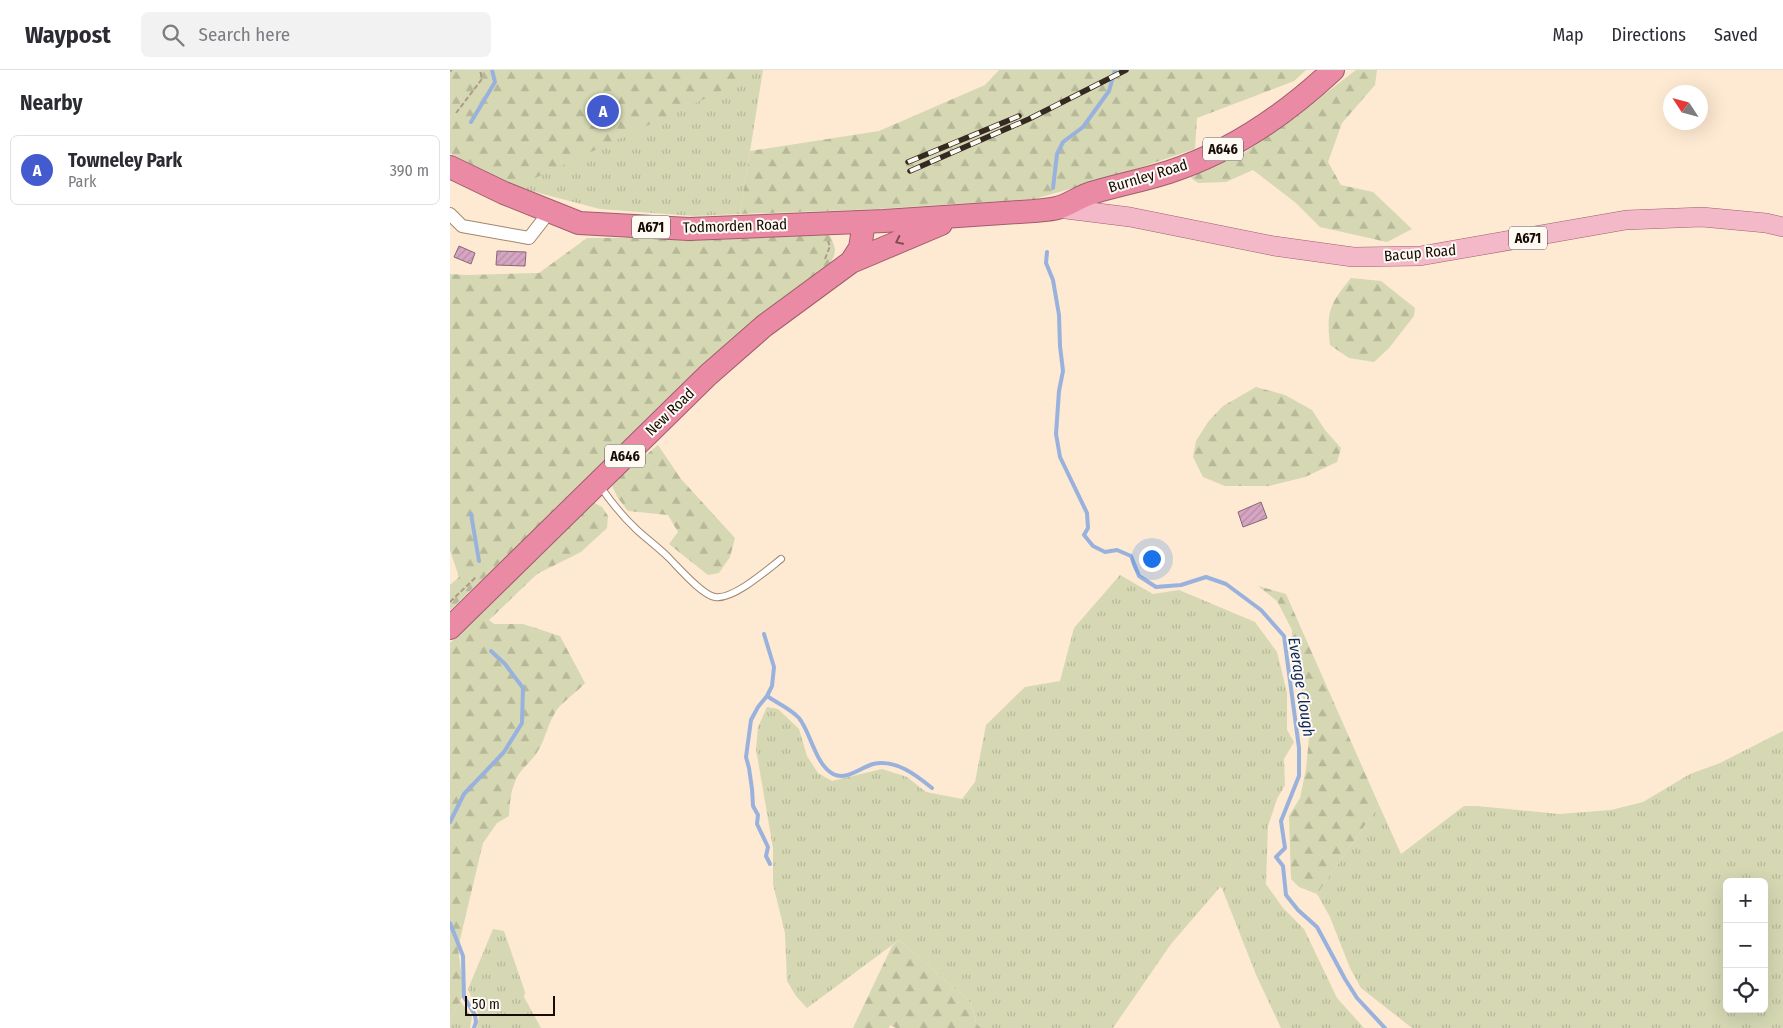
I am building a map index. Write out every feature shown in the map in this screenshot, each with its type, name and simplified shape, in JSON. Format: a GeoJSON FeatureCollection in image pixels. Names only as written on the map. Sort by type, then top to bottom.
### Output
{"type":"FeatureCollection","features":[{"type":"Feature","properties":{"kind":"highway","name":"Burnley Road"},"geometry":{"type":"LineString","coordinates":[[1058,208],[1082,195],[1170,172],[1226,148],[1279,116],[1307,94],[1332,70]]}},
{"type":"Feature","properties":{"kind":"highway","name":"Todmorden Road"},"geometry":{"type":"LineString","coordinates":[[450,167],[504,193],[579,223],[690,229],[864,222],[1058,208]]}},
{"type":"Feature","properties":{"kind":"highway"},"geometry":{"type":"LineString","coordinates":[[851,262],[879,252],[910,236],[960,216]]}},
{"type":"Feature","properties":{"kind":"highway","name":"New Road"},"geometry":{"type":"LineString","coordinates":[[450,628],[708,375],[764,326],[851,262],[860,248],[864,222]]}},
{"type":"Feature","properties":{"kind":"main road","name":"Bacup Road"},"geometry":{"type":"LineString","coordinates":[[1058,208],[1130,217],[1274,246],[1352,257],[1420,256],[1626,220],[1702,217],[1766,223],[1783,227]]}},
{"type":"Feature","properties":{"kind":"street"},"geometry":{"type":"LineString","coordinates":[[450,214],[462,226],[530,238],[550,211]]}},
{"type":"Feature","properties":{"kind":"lane"},"geometry":{"type":"LineString","coordinates":[[598,483],[608,498],[636,529],[702,589],[714,597],[720,597],[739,590],[758,579],[781,559]]}},
{"type":"Feature","properties":{"kind":"path"},"geometry":{"type":"LineString","coordinates":[[456,113],[482,79],[480,70]]}},
{"type":"Feature","properties":{"kind":"green space"},"geometry":{"type":"Polygon","coordinates":[[[450,70],[763,70],[740,214],[693,216],[600,209],[516,187],[450,153],[450,70]]]}},
{"type":"Feature","properties":{"kind":"green space"},"geometry":{"type":"Polygon","coordinates":[[[450,70],[742,70],[734,85],[516,187],[450,153],[450,70]]]}},
{"type":"Feature","properties":{"kind":"green space"},"geometry":{"type":"Polygon","coordinates":[[[999,70],[1306,70],[1294,81],[1197,118],[1195,149],[1106,179],[1034,199],[876,209],[740,214],[750,151],[879,131],[985,85],[999,70]]]}},
{"type":"Feature","properties":{"kind":"green space"},"geometry":{"type":"Polygon","coordinates":[[[1356,70],[1377,70],[1375,85],[1342,123],[1328,162],[1341,185],[1373,192],[1412,229],[1387,242],[1320,227],[1296,203],[1253,170],[1226,182],[1198,183],[1190,177],[1244,153],[1356,70]]]}},
{"type":"Feature","properties":{"kind":"green space"},"geometry":{"type":"Polygon","coordinates":[[[816,230],[830,236],[835,249],[834,256],[826,269],[611,456],[450,610],[450,585],[459,577],[450,550],[450,274],[539,273],[587,238],[733,238],[816,230]]]}},
{"type":"Feature","properties":{"kind":"green space"},"geometry":{"type":"Polygon","coordinates":[[[1351,278],[1381,281],[1415,308],[1414,316],[1389,348],[1374,362],[1349,358],[1330,345],[1329,316],[1331,308],[1351,278]]]}},
{"type":"Feature","properties":{"kind":"green space"},"geometry":{"type":"Polygon","coordinates":[[[1256,387],[1285,395],[1312,410],[1325,430],[1341,448],[1337,462],[1305,477],[1269,486],[1225,486],[1203,477],[1193,457],[1196,441],[1208,422],[1223,406],[1256,387]]]}},
{"type":"Feature","properties":{"kind":"green space"},"geometry":{"type":"Polygon","coordinates":[[[658,445],[681,479],[735,538],[730,557],[719,573],[708,575],[669,544],[678,532],[668,515],[628,511],[612,486],[625,472],[658,445]]]}},
{"type":"Feature","properties":{"kind":"green space"},"geometry":{"type":"Polygon","coordinates":[[[594,503],[602,507],[608,516],[607,528],[581,552],[537,574],[489,620],[494,624],[523,624],[560,636],[585,683],[557,709],[540,748],[513,786],[509,816],[497,823],[483,843],[458,948],[464,993],[450,1021],[450,643],[594,503]]]}},
{"type":"Feature","properties":{"kind":"green space"},"geometry":{"type":"Polygon","coordinates":[[[1120,575],[1153,594],[1179,590],[1255,622],[1277,652],[1287,693],[1287,730],[1294,742],[1284,759],[1285,785],[1277,799],[1268,826],[1266,884],[1283,908],[1304,929],[1337,998],[1364,1028],[1281,1028],[1257,977],[1221,886],[1171,944],[1113,1028],[981,1028],[976,1023],[971,1003],[899,940],[807,1008],[796,996],[787,981],[785,933],[773,884],[773,848],[756,749],[758,727],[767,707],[778,709],[799,729],[807,756],[818,773],[832,781],[882,769],[907,777],[926,792],[962,799],[975,782],[986,725],[1025,687],[1060,681],[1074,628],[1120,575]]]}},
{"type":"Feature","properties":{"kind":"green space"},"geometry":{"type":"Polygon","coordinates":[[[1258,586],[1286,594],[1379,805],[1317,894],[1299,887],[1291,879],[1289,816],[1300,798],[1306,769],[1309,738],[1303,697],[1292,651],[1292,630],[1277,601],[1258,586]]]}},
{"type":"Feature","properties":{"kind":"green space"},"geometry":{"type":"Polygon","coordinates":[[[1783,731],[1783,1028],[1412,1028],[1361,988],[1350,968],[1330,917],[1317,894],[1379,805],[1401,854],[1464,806],[1559,814],[1611,810],[1643,802],[1690,774],[1720,763],[1783,731]]]}},
{"type":"Feature","properties":{"kind":"green space"},"geometry":{"type":"Polygon","coordinates":[[[493,929],[504,931],[525,992],[524,997],[541,1028],[477,1028],[479,1016],[468,989],[493,929]]]}},
{"type":"Feature","properties":{"kind":"green space"},"geometry":{"type":"Polygon","coordinates":[[[899,940],[971,1003],[976,1023],[981,1028],[896,1028],[890,1025],[889,1028],[853,1028],[892,946],[899,940]]]}},
{"type":"Feature","properties":{"kind":"green space"},"geometry":{"type":"Polygon","coordinates":[[[460,1001],[472,1017],[470,1028],[450,1028],[450,1021],[460,1001]]]}},
{"type":"Feature","properties":{"kind":"building"},"geometry":{"type":"Polygon","coordinates":[[[459,246],[475,253],[471,264],[454,257],[459,246]]]}},
{"type":"Feature","properties":{"kind":"building"},"geometry":{"type":"Polygon","coordinates":[[[497,251],[526,252],[525,266],[496,265],[497,251]]]}},
{"type":"Feature","properties":{"kind":"building"},"geometry":{"type":"Polygon","coordinates":[[[1261,502],[1267,518],[1243,527],[1238,512],[1261,502]]]}},
{"type":"Feature","properties":{"kind":"waterway"},"geometry":{"type":"LineString","coordinates":[[471,122],[495,82],[492,70]]}},
{"type":"Feature","properties":{"kind":"waterway"},"geometry":{"type":"LineString","coordinates":[[1053,188],[1057,154],[1063,142],[1083,127],[1109,91],[1115,70]]}},
{"type":"Feature","properties":{"kind":"waterway","name":"Everage Clough"},"geometry":{"type":"LineString","coordinates":[[1047,252],[1046,263],[1053,280],[1059,315],[1063,371],[1059,391],[1056,434],[1060,457],[1087,513],[1088,528],[1084,535],[1093,546],[1105,552],[1117,550],[1131,556],[1139,576],[1156,587],[1181,585],[1206,577],[1226,584],[1261,610],[1284,636],[1299,748],[1299,776],[1281,821],[1285,848],[1276,857],[1283,866],[1286,895],[1298,910],[1317,927],[1357,998],[1385,1028]]}},
{"type":"Feature","properties":{"kind":"waterway"},"geometry":{"type":"LineString","coordinates":[[471,514],[479,561]]}},
{"type":"Feature","properties":{"kind":"waterway"},"geometry":{"type":"LineString","coordinates":[[764,634],[774,667],[772,686],[751,720],[746,757],[753,806],[758,815],[757,824],[768,847],[766,856],[770,864]]}},
{"type":"Feature","properties":{"kind":"waterway"},"geometry":{"type":"LineString","coordinates":[[450,822],[464,794],[504,752],[522,723],[523,688],[505,664],[491,651]]}},
{"type":"Feature","properties":{"kind":"waterway"},"geometry":{"type":"LineString","coordinates":[[767,696],[799,718],[817,756],[833,774],[843,776],[873,764],[890,764],[905,769],[932,788]]}},
{"type":"Feature","properties":{"kind":"waterway"},"geometry":{"type":"LineString","coordinates":[[450,923],[463,956],[464,997],[475,1015],[476,1022],[474,1028]]}},
{"type":"Feature","properties":{"kind":"railway"},"geometry":{"type":"LineString","coordinates":[[910,171],[1029,119],[1126,70]]}},
{"type":"Feature","properties":{"kind":"railway"},"geometry":{"type":"LineString","coordinates":[[908,162],[1019,116]]}},
{"type":"Feature","properties":{"kind":"place","name":"Towneley Park"},"geometry":{"type":"Point","coordinates":[603,111]}}]}
